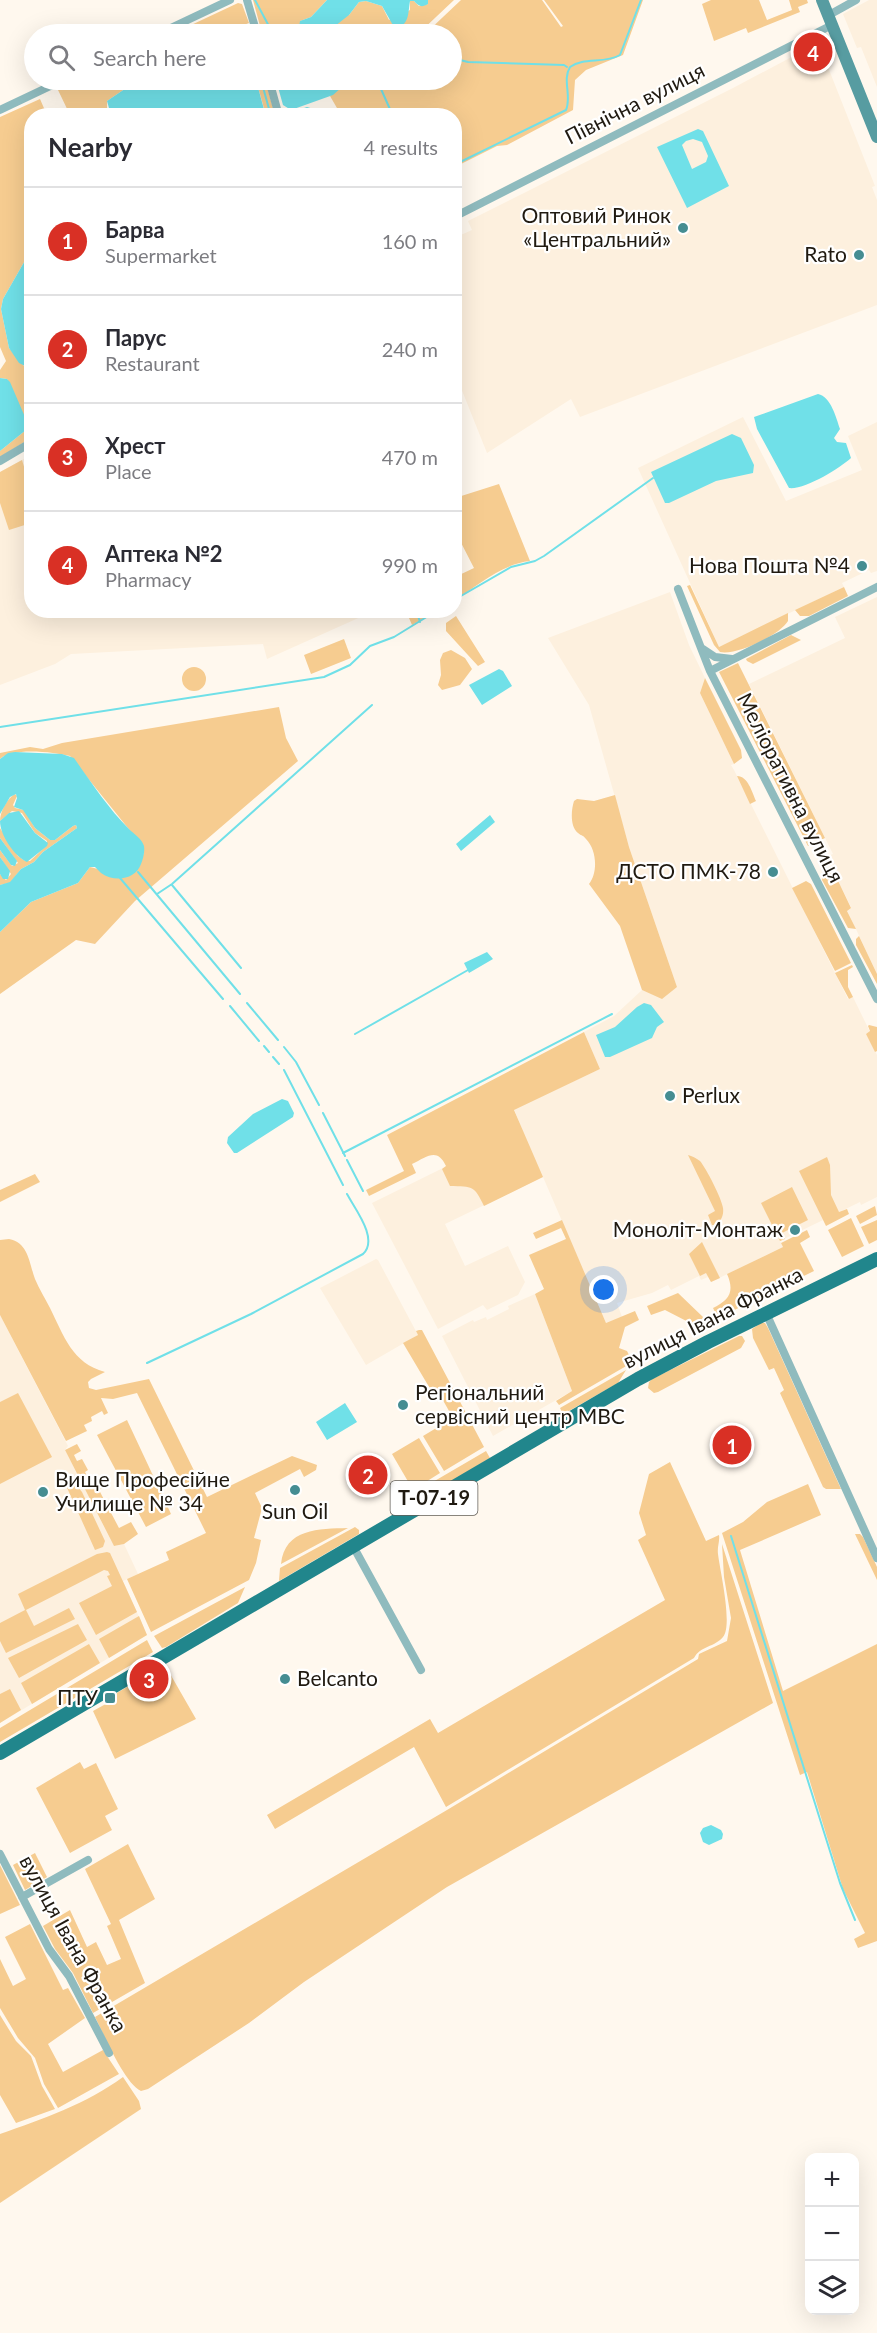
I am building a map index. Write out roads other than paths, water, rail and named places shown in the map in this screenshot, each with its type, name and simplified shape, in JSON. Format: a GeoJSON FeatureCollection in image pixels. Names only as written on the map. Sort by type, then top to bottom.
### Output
{"type":"FeatureCollection","features":[{"type":"Feature","properties":{"kind":"main road"},"geometry":{"type":"LineString","coordinates":[[822,0],[877,137]]}},
{"type":"Feature","properties":{"kind":"main road","name":"вулиця Івана Франка"},"geometry":{"type":"LineString","coordinates":[[0,1753],[646,1374],[877,1259]]}},
{"type":"Feature","properties":{"kind":"street"},"geometry":{"type":"LineString","coordinates":[[179,24],[230,0]]}},
{"type":"Feature","properties":{"kind":"street"},"geometry":{"type":"LineString","coordinates":[[247,0],[254,24]]}},
{"type":"Feature","properties":{"kind":"street","name":"Північна вулиця"},"geometry":{"type":"LineString","coordinates":[[462,213],[830,20],[856,0]]}},
{"type":"Feature","properties":{"kind":"street"},"geometry":{"type":"LineString","coordinates":[[0,110],[42,90]]}},
{"type":"Feature","properties":{"kind":"street"},"geometry":{"type":"LineString","coordinates":[[272,90],[277,108]]}},
{"type":"Feature","properties":{"kind":"street"},"geometry":{"type":"LineString","coordinates":[[0,461],[24,447]]}},
{"type":"Feature","properties":{"kind":"street"},"geometry":{"type":"LineString","coordinates":[[710,671],[877,587]]}},
{"type":"Feature","properties":{"kind":"street","name":"Меліоративна вулиця"},"geometry":{"type":"LineString","coordinates":[[678,590],[710,671],[877,999]]}},
{"type":"Feature","properties":{"kind":"street"},"geometry":{"type":"LineString","coordinates":[[701,647],[715,657],[733,659]]}},
{"type":"Feature","properties":{"kind":"street"},"geometry":{"type":"LineString","coordinates":[[766,1313],[877,1558]]}},
{"type":"Feature","properties":{"kind":"street"},"geometry":{"type":"LineString","coordinates":[[353,1546],[421,1670]]}},
{"type":"Feature","properties":{"kind":"street","name":"вулиця Івана Франка"},"geometry":{"type":"LineString","coordinates":[[0,1854],[49,1949],[69,1976],[109,2053]]}},
{"type":"Feature","properties":{"kind":"street"},"geometry":{"type":"LineString","coordinates":[[22,1897],[88,1860]]}},
{"type":"Feature","properties":{"kind":"water"},"geometry":{"type":"Polygon","coordinates":[[[327,0],[428,0],[428,4],[424,6],[410,1],[404,24],[392,24],[382,6],[366,1],[359,2],[349,15],[338,24],[300,24],[300,21],[311,17],[327,0]]]}},
{"type":"Feature","properties":{"kind":"water"},"geometry":{"type":"Polygon","coordinates":[[[123,90],[259,90],[264,108],[109,108],[107,101],[123,90]]]}},
{"type":"Feature","properties":{"kind":"water"},"geometry":{"type":"Polygon","coordinates":[[[279,90],[339,90],[333,95],[297,108],[288,108],[283,105],[279,90]]]}},
{"type":"Feature","properties":{"kind":"water"},"geometry":{"type":"Polygon","coordinates":[[[698,129],[703,131],[729,186],[687,208],[657,147],[698,129]],[[693,139],[682,145],[692,169],[706,162],[708,156],[702,142],[693,139]]]}},
{"type":"Feature","properties":{"kind":"water"},"geometry":{"type":"Polygon","coordinates":[[[24,262],[24,366],[19,363],[9,348],[1,309],[3,299],[24,262]]]}},
{"type":"Feature","properties":{"kind":"water"},"geometry":{"type":"Polygon","coordinates":[[[0,378],[10,382],[24,415],[24,432],[0,451],[0,378]]]}},
{"type":"Feature","properties":{"kind":"water"},"geometry":{"type":"Polygon","coordinates":[[[818,394],[826,399],[832,408],[840,429],[834,438],[837,442],[846,443],[851,458],[813,482],[789,488],[757,429],[754,417],[818,394]]]}},
{"type":"Feature","properties":{"kind":"water"},"geometry":{"type":"Polygon","coordinates":[[[732,434],[741,438],[754,465],[753,473],[716,481],[665,503],[651,472],[732,434]]]}},
{"type":"Feature","properties":{"kind":"water"},"geometry":{"type":"Polygon","coordinates":[[[499,669],[503,671],[512,686],[482,705],[469,685],[499,669]]]}},
{"type":"Feature","properties":{"kind":"water"},"geometry":{"type":"Polygon","coordinates":[[[8,753],[62,754],[74,758],[100,795],[142,841],[144,851],[138,869],[130,876],[112,878],[95,867],[90,867],[78,883],[31,902],[0,932],[0,885],[10,882],[21,869],[34,862],[43,852],[77,828],[76,825],[73,826],[55,840],[50,840],[35,828],[23,810],[14,807],[16,794],[10,797],[0,814],[0,759],[8,753]]]}},
{"type":"Feature","properties":{"kind":"water"},"geometry":{"type":"Polygon","coordinates":[[[19,811],[35,833],[48,843],[27,862],[13,850],[5,839],[0,821],[9,813],[19,811]]]}},
{"type":"Feature","properties":{"kind":"water"},"geometry":{"type":"Polygon","coordinates":[[[490,815],[495,822],[461,851],[456,844],[490,815]]]}},
{"type":"Feature","properties":{"kind":"water"},"geometry":{"type":"Polygon","coordinates":[[[0,838],[17,861],[15,866],[11,865],[0,850],[0,838]]]}},
{"type":"Feature","properties":{"kind":"water"},"geometry":{"type":"Polygon","coordinates":[[[0,857],[10,871],[8,879],[3,879],[0,874],[0,857]]]}},
{"type":"Feature","properties":{"kind":"water"},"geometry":{"type":"Polygon","coordinates":[[[487,952],[493,959],[469,973],[464,963],[487,952]]]}},
{"type":"Feature","properties":{"kind":"water"},"geometry":{"type":"Polygon","coordinates":[[[644,1003],[651,1005],[664,1022],[657,1027],[652,1038],[610,1057],[605,1057],[596,1035],[615,1027],[644,1003]]]}},
{"type":"Feature","properties":{"kind":"water"},"geometry":{"type":"Polygon","coordinates":[[[282,1099],[288,1101],[294,1113],[293,1117],[234,1153],[227,1143],[228,1137],[253,1114],[282,1099]]]}},
{"type":"Feature","properties":{"kind":"water"},"geometry":{"type":"Polygon","coordinates":[[[345,1403],[357,1422],[327,1440],[316,1422],[345,1403]]]}},
{"type":"Feature","properties":{"kind":"water"},"geometry":{"type":"Polygon","coordinates":[[[711,1825],[721,1830],[723,1834],[722,1839],[709,1845],[703,1842],[700,1833],[703,1828],[711,1825]]]}},
{"type":"Feature","properties":{"kind":"waterway"},"geometry":{"type":"LineString","coordinates":[[255,0],[268,24]]}},
{"type":"Feature","properties":{"kind":"waterway"},"geometry":{"type":"LineString","coordinates":[[462,161],[566,110],[568,105],[567,77],[570,67],[581,62],[614,58],[620,55],[641,0]]}},
{"type":"Feature","properties":{"kind":"waterway"},"geometry":{"type":"LineString","coordinates":[[462,60],[564,65],[567,67]]}},
{"type":"Feature","properties":{"kind":"waterway"},"geometry":{"type":"LineString","coordinates":[[264,90],[269,108]]}},
{"type":"Feature","properties":{"kind":"waterway"},"geometry":{"type":"LineString","coordinates":[[381,90],[389,108]]}},
{"type":"Feature","properties":{"kind":"waterway"},"geometry":{"type":"LineString","coordinates":[[462,595],[511,567],[535,561],[544,556],[653,478]]}},
{"type":"Feature","properties":{"kind":"waterway"},"geometry":{"type":"LineString","coordinates":[[419,618],[420,622]]}},
{"type":"Feature","properties":{"kind":"waterway"},"geometry":{"type":"LineString","coordinates":[[0,727],[324,677],[350,665],[370,646],[394,637],[425,618]]}},
{"type":"Feature","properties":{"kind":"waterway"},"geometry":{"type":"LineString","coordinates":[[157,894],[172,884],[372,705]]}},
{"type":"Feature","properties":{"kind":"waterway"},"geometry":{"type":"LineString","coordinates":[[138,872],[240,994]]}},
{"type":"Feature","properties":{"kind":"waterway"},"geometry":{"type":"LineString","coordinates":[[120,878],[223,999]]}},
{"type":"Feature","properties":{"kind":"waterway"},"geometry":{"type":"LineString","coordinates":[[172,885],[241,968]]}},
{"type":"Feature","properties":{"kind":"waterway"},"geometry":{"type":"LineString","coordinates":[[355,1034],[468,970]]}},
{"type":"Feature","properties":{"kind":"waterway"},"geometry":{"type":"LineString","coordinates":[[247,1003],[278,1040]]}},
{"type":"Feature","properties":{"kind":"waterway"},"geometry":{"type":"LineString","coordinates":[[230,1006],[259,1041]]}},
{"type":"Feature","properties":{"kind":"waterway"},"geometry":{"type":"LineString","coordinates":[[343,1153],[612,1014]]}},
{"type":"Feature","properties":{"kind":"waterway"},"geometry":{"type":"LineString","coordinates":[[264,1046],[269,1052]]}},
{"type":"Feature","properties":{"kind":"waterway"},"geometry":{"type":"LineString","coordinates":[[284,1047],[296,1062],[319,1105]]}},
{"type":"Feature","properties":{"kind":"waterway"},"geometry":{"type":"LineString","coordinates":[[273,1057],[279,1064]]}},
{"type":"Feature","properties":{"kind":"waterway"},"geometry":{"type":"LineString","coordinates":[[284,1070],[343,1185]]}},
{"type":"Feature","properties":{"kind":"waterway"},"geometry":{"type":"LineString","coordinates":[[323,1113],[345,1156]]}},
{"type":"Feature","properties":{"kind":"waterway"},"geometry":{"type":"LineString","coordinates":[[347,1160],[363,1191]]}},
{"type":"Feature","properties":{"kind":"waterway"},"geometry":{"type":"LineString","coordinates":[[147,1363],[251,1314],[363,1254],[367,1248],[367,1232],[347,1194]]}},
{"type":"Feature","properties":{"kind":"waterway"},"geometry":{"type":"LineString","coordinates":[[731,1536],[840,1883],[855,1920]]}},
{"type":"Feature","properties":{"kind":"place","name":"Аптека №2"},"geometry":{"type":"Point","coordinates":[813,52]}},
{"type":"Feature","properties":{"kind":"place","name":"Оптовий Ринок «Центральний»"},"geometry":{"type":"Point","coordinates":[683,228]}},
{"type":"Feature","properties":{"kind":"place","name":"Rato"},"geometry":{"type":"Point","coordinates":[859,255]}},
{"type":"Feature","properties":{"kind":"place","name":"Нова Пошта №4"},"geometry":{"type":"Point","coordinates":[862,566]}},
{"type":"Feature","properties":{"kind":"place","name":"ДСТО ПМК-78"},"geometry":{"type":"Point","coordinates":[773,872]}},
{"type":"Feature","properties":{"kind":"place","name":"Perlux"},"geometry":{"type":"Point","coordinates":[670,1096]}},
{"type":"Feature","properties":{"kind":"place","name":"Моноліт-Монтаж"},"geometry":{"type":"Point","coordinates":[795,1230]}},
{"type":"Feature","properties":{"kind":"place","name":"Регіональний сервісний центр МВС"},"geometry":{"type":"Point","coordinates":[403,1405]}},
{"type":"Feature","properties":{"kind":"place","name":"Барва"},"geometry":{"type":"Point","coordinates":[732,1445]}},
{"type":"Feature","properties":{"kind":"place","name":"Парус"},"geometry":{"type":"Point","coordinates":[368,1475]}},
{"type":"Feature","properties":{"kind":"place","name":"Sun Oil"},"geometry":{"type":"Point","coordinates":[295,1490]}},
{"type":"Feature","properties":{"kind":"place","name":"Вище Професійне Училище № 34"},"geometry":{"type":"Point","coordinates":[43,1492]}},
{"type":"Feature","properties":{"kind":"place","name":"Хрест"},"geometry":{"type":"Point","coordinates":[149,1679]}},
{"type":"Feature","properties":{"kind":"place","name":"Belcanto"},"geometry":{"type":"Point","coordinates":[285,1679]}},
{"type":"Feature","properties":{"kind":"place","name":"ПТУ"},"geometry":{"type":"Point","coordinates":[110,1698]}}]}
